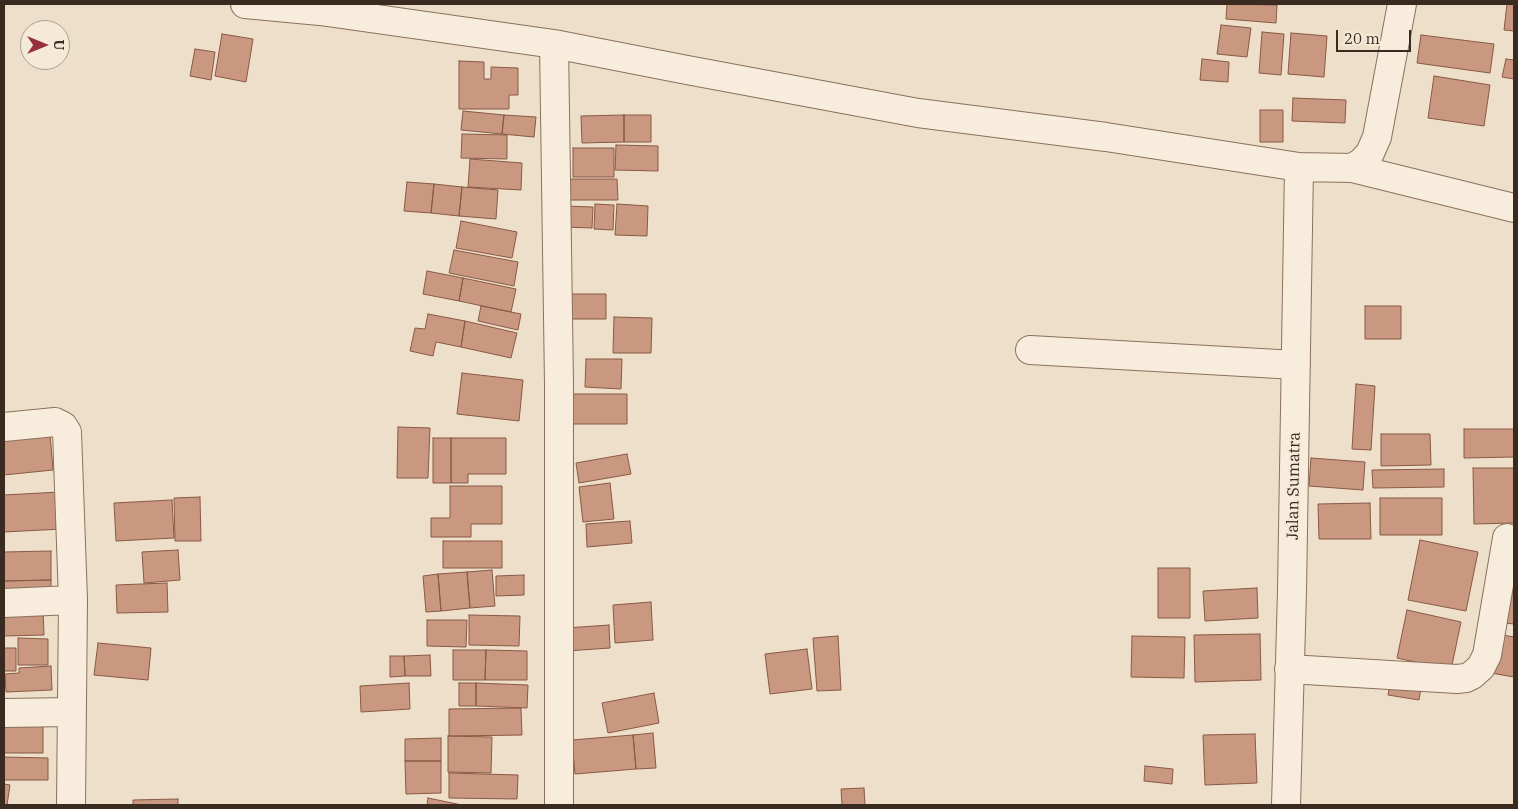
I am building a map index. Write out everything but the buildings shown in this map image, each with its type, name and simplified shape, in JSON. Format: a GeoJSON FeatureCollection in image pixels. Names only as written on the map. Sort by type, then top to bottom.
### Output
{"type":"FeatureCollection","features":[{"type":"Feature","properties":{"kind":"street"},"geometry":{"type":"LineString","coordinates":[[245,4],[320,11],[554,44],[918,113],[1106,137],[1300,166],[1352,168],[1514,208]]}},
{"type":"Feature","properties":{"kind":"street"},"geometry":{"type":"LineString","coordinates":[[1352,168],[1362,162],[1370,153],[1377,137],[1402,4]]}},
{"type":"Feature","properties":{"kind":"street"},"geometry":{"type":"LineString","coordinates":[[554,44],[559,384],[559,805]]}},
{"type":"Feature","properties":{"kind":"street","name":"Jalan Sumatra"},"geometry":{"type":"LineString","coordinates":[[1286,805],[1300,166]]}},
{"type":"Feature","properties":{"kind":"street"},"geometry":{"type":"LineString","coordinates":[[1030,350],[1296,365]]}},
{"type":"Feature","properties":{"kind":"street"},"geometry":{"type":"LineString","coordinates":[[4,427],[55,422],[63,426],[67,432],[73,600],[72,805]]}},
{"type":"Feature","properties":{"kind":"street"},"geometry":{"type":"LineString","coordinates":[[1289,669],[1457,679],[1472,675],[1481,667],[1487,656],[1507,538]]}},
{"type":"Feature","properties":{"kind":"street"},"geometry":{"type":"LineString","coordinates":[[4,603],[73,600]]}},
{"type":"Feature","properties":{"kind":"street"},"geometry":{"type":"LineString","coordinates":[[4,713],[72,712]]}}]}
